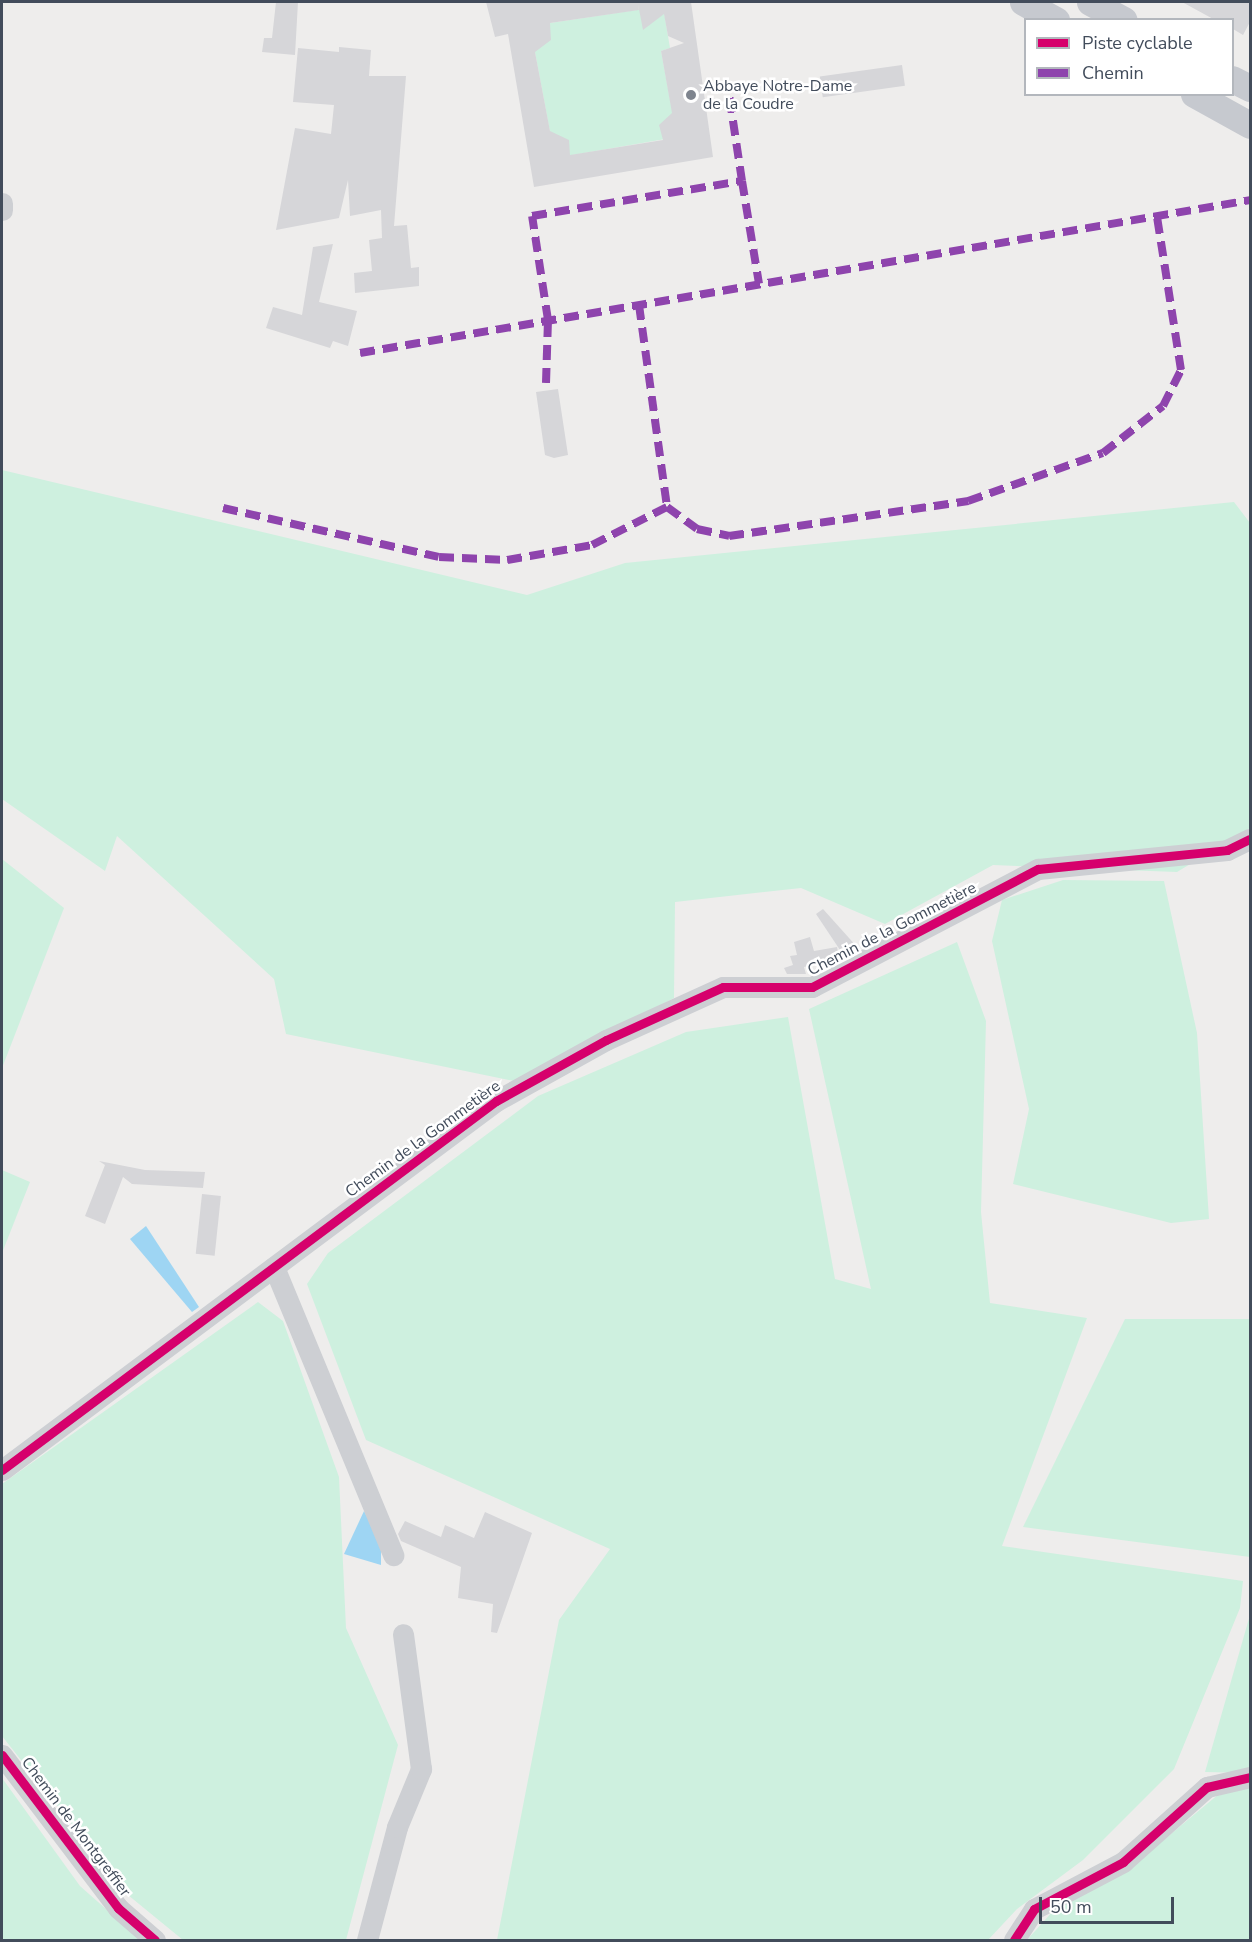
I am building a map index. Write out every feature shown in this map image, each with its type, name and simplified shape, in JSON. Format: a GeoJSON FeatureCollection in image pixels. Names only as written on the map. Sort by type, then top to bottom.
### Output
{"type":"FeatureCollection","features":[{"type":"Feature","properties":{"kind":"main road"},"geometry":{"type":"LineString","coordinates":[[1023,2],[1052,18]]}},
{"type":"Feature","properties":{"kind":"main road"},"geometry":{"type":"LineString","coordinates":[[1090,2],[1120,18]]}},
{"type":"Feature","properties":{"kind":"main road"},"geometry":{"type":"LineString","coordinates":[[1234,80],[1251,88]]}},
{"type":"Feature","properties":{"kind":"main road"},"geometry":{"type":"LineString","coordinates":[[1198,96],[1251,125]]}},
{"type":"Feature","properties":{"kind":"street"},"geometry":{"type":"LineString","coordinates":[[2,203],[2,210]]}},
{"type":"Feature","properties":{"kind":"street","name":"Chemin de la Gommetière"},"geometry":{"type":"LineString","coordinates":[[2,1470],[496,1101],[606,1040],[723,987],[812,987],[1038,869],[1227,850],[1251,839]]}},
{"type":"Feature","properties":{"kind":"street"},"geometry":{"type":"LineString","coordinates":[[274,1267],[393,1554]]}},
{"type":"Feature","properties":{"kind":"street"},"geometry":{"type":"LineString","coordinates":[[367,1941],[398,1827],[421,1769],[403,1634]]}},
{"type":"Feature","properties":{"kind":"street","name":"Chemin de Montgreffier"},"geometry":{"type":"LineString","coordinates":[[2,1755],[118,1908],[155,1941]]}},
{"type":"Feature","properties":{"kind":"street"},"geometry":{"type":"LineString","coordinates":[[1014,1941],[1034,1909],[1123,1862],[1208,1787],[1251,1777]]}},
{"type":"Feature","properties":{"kind":"green space"},"geometry":{"type":"Polygon","coordinates":[[[663,6],[670,48],[661,51],[677,137],[555,158],[530,26],[663,6]]]}},
{"type":"Feature","properties":{"kind":"green space"},"geometry":{"type":"Polygon","coordinates":[[[2,470],[527,595],[625,563],[1234,502],[1250,523],[1250,828],[1177,872],[993,865],[885,924],[801,888],[675,902],[674,998],[514,1081],[286,1034],[274,979],[117,836],[105,871],[2,799],[2,470]]]}},
{"type":"Feature","properties":{"kind":"green space"},"geometry":{"type":"Polygon","coordinates":[[[2,859],[64,908],[2,1068],[2,859]]]}},
{"type":"Feature","properties":{"kind":"green space"},"geometry":{"type":"Polygon","coordinates":[[[1063,880],[1164,881],[1197,1033],[1209,1219],[1171,1223],[1013,1184],[1029,1109],[992,941],[1002,900],[1063,880]]]}},
{"type":"Feature","properties":{"kind":"green space"},"geometry":{"type":"Polygon","coordinates":[[[957,942],[986,1021],[981,1212],[990,1303],[1087,1318],[1002,1546],[1243,1581],[1240,1608],[1174,1769],[1083,1860],[1017,1909],[988,1940],[497,1940],[559,1620],[610,1549],[366,1440],[307,1284],[328,1253],[538,1096],[686,1032],[788,1017],[835,1279],[871,1289],[809,1009],[957,942]]]}},
{"type":"Feature","properties":{"kind":"green space"},"geometry":{"type":"Polygon","coordinates":[[[2,1170],[30,1182],[2,1253],[2,1170]]]}},
{"type":"Feature","properties":{"kind":"green space"},"geometry":{"type":"Polygon","coordinates":[[[258,1302],[283,1321],[339,1477],[346,1628],[398,1745],[346,1940],[183,1940],[128,1895],[2,1736],[2,1484],[258,1302]]]}},
{"type":"Feature","properties":{"kind":"green space"},"geometry":{"type":"Polygon","coordinates":[[[1125,1319],[1250,1319],[1250,1557],[1023,1527],[1125,1319]]]}},
{"type":"Feature","properties":{"kind":"green space"},"geometry":{"type":"Polygon","coordinates":[[[1250,1615],[1250,1773],[1205,1772],[1250,1615]]]}},
{"type":"Feature","properties":{"kind":"green space"},"geometry":{"type":"Polygon","coordinates":[[[2,1778],[80,1886],[141,1940],[2,1940],[2,1778]]]}},
{"type":"Feature","properties":{"kind":"green space"},"geometry":{"type":"Polygon","coordinates":[[[1250,1786],[1250,1940],[1027,1940],[1062,1901],[1123,1874],[1226,1788],[1250,1786]]]}},
{"type":"Feature","properties":{"kind":"water"},"geometry":{"type":"Polygon","coordinates":[[[146,1226],[199,1307],[192,1312],[130,1239],[146,1226]]]}},
{"type":"Feature","properties":{"kind":"water"},"geometry":{"type":"Polygon","coordinates":[[[364,1511],[381,1542],[381,1565],[344,1554],[364,1511]]]}},
{"type":"Feature","properties":{"kind":"building"},"geometry":{"type":"Polygon","coordinates":[[[276,2],[298,2],[295,55],[262,52],[264,38],[272,38],[276,2]]]}},
{"type":"Feature","properties":{"kind":"building"},"geometry":{"type":"Polygon","coordinates":[[[486,2],[691,2],[713,157],[534,187],[508,34],[495,37],[486,2]],[[638,4],[639,10],[550,23],[551,40],[535,52],[550,131],[569,140],[570,155],[663,140],[659,125],[672,113],[661,51],[684,43],[668,36],[664,14],[643,30],[638,4]]]}},
{"type":"Feature","properties":{"kind":"building"},"geometry":{"type":"Polygon","coordinates":[[[1182,2],[1251,2],[1251,20],[1243,35],[1234,30],[1234,18],[1211,18],[1182,2]]]}},
{"type":"Feature","properties":{"kind":"building"},"geometry":{"type":"Polygon","coordinates":[[[339,47],[371,50],[369,76],[406,76],[394,226],[407,225],[411,268],[419,267],[419,286],[355,293],[354,273],[372,271],[369,240],[382,238],[381,210],[350,216],[348,180],[339,218],[276,230],[295,128],[331,134],[334,105],[293,102],[298,48],[339,52],[339,47]]]}},
{"type":"Feature","properties":{"kind":"building"},"geometry":{"type":"Polygon","coordinates":[[[902,65],[905,86],[823,97],[820,77],[902,65]]]}},
{"type":"Feature","properties":{"kind":"building"},"geometry":{"type":"Polygon","coordinates":[[[333,244],[319,302],[357,311],[348,346],[333,341],[330,348],[266,328],[273,307],[302,315],[313,247],[333,244]]]}},
{"type":"Feature","properties":{"kind":"building"},"geometry":{"type":"Polygon","coordinates":[[[558,389],[568,455],[554,458],[545,455],[536,392],[558,389]]]}},
{"type":"Feature","properties":{"kind":"building"},"geometry":{"type":"Polygon","coordinates":[[[823,909],[858,948],[844,956],[816,914],[823,909]]]}},
{"type":"Feature","properties":{"kind":"building"},"geometry":{"type":"Polygon","coordinates":[[[810,937],[814,951],[837,947],[839,957],[804,967],[806,974],[787,974],[784,968],[793,965],[790,956],[797,955],[794,942],[810,937]]]}},
{"type":"Feature","properties":{"kind":"building"},"geometry":{"type":"Polygon","coordinates":[[[99,1161],[145,1170],[205,1172],[203,1188],[132,1184],[123,1177],[105,1224],[85,1216],[105,1165],[99,1161]]]}},
{"type":"Feature","properties":{"kind":"building"},"geometry":{"type":"Polygon","coordinates":[[[202,1194],[221,1196],[215,1256],[196,1254],[202,1194]]]}},
{"type":"Feature","properties":{"kind":"building"},"geometry":{"type":"Polygon","coordinates":[[[485,1512],[532,1533],[497,1633],[491,1632],[493,1604],[458,1598],[461,1567],[401,1541],[398,1534],[405,1521],[441,1537],[445,1525],[474,1538],[485,1512]]]}},
{"type":"Feature","properties":{"kind":"marked path"},"geometry":{"type":"LineString","coordinates":[[546,383],[548,320],[532,216],[742,181],[728,87]]}},
{"type":"Feature","properties":{"kind":"marked path"},"geometry":{"type":"LineString","coordinates":[[742,181],[759,284]]}},
{"type":"Feature","properties":{"kind":"marked path"},"geometry":{"type":"LineString","coordinates":[[360,353],[1250,200]]}},
{"type":"Feature","properties":{"kind":"marked path"},"geometry":{"type":"LineString","coordinates":[[223,508],[439,557],[507,560],[592,545],[667,507],[697,529],[729,536],[968,501],[1103,453],[1163,406],[1181,370],[1157,216]]}},
{"type":"Feature","properties":{"kind":"marked path"},"geometry":{"type":"LineString","coordinates":[[639,305],[667,507]]}},
{"type":"Feature","properties":{"kind":"cycle path"},"geometry":{"type":"LineString","coordinates":[[2,1470],[496,1101],[606,1040],[723,987],[812,987],[1038,869],[1227,850],[1250,839]]}},
{"type":"Feature","properties":{"kind":"cycle path"},"geometry":{"type":"LineString","coordinates":[[2,1755],[118,1908],[155,1940]]}},
{"type":"Feature","properties":{"kind":"cycle path"},"geometry":{"type":"LineString","coordinates":[[1014,1940],[1034,1909],[1123,1862],[1207,1787],[1250,1777]]}},
{"type":"Feature","properties":{"kind":"place","name":"Abbaye Notre-Dame de la Coudre"},"geometry":{"type":"Point","coordinates":[691,95]}}]}
